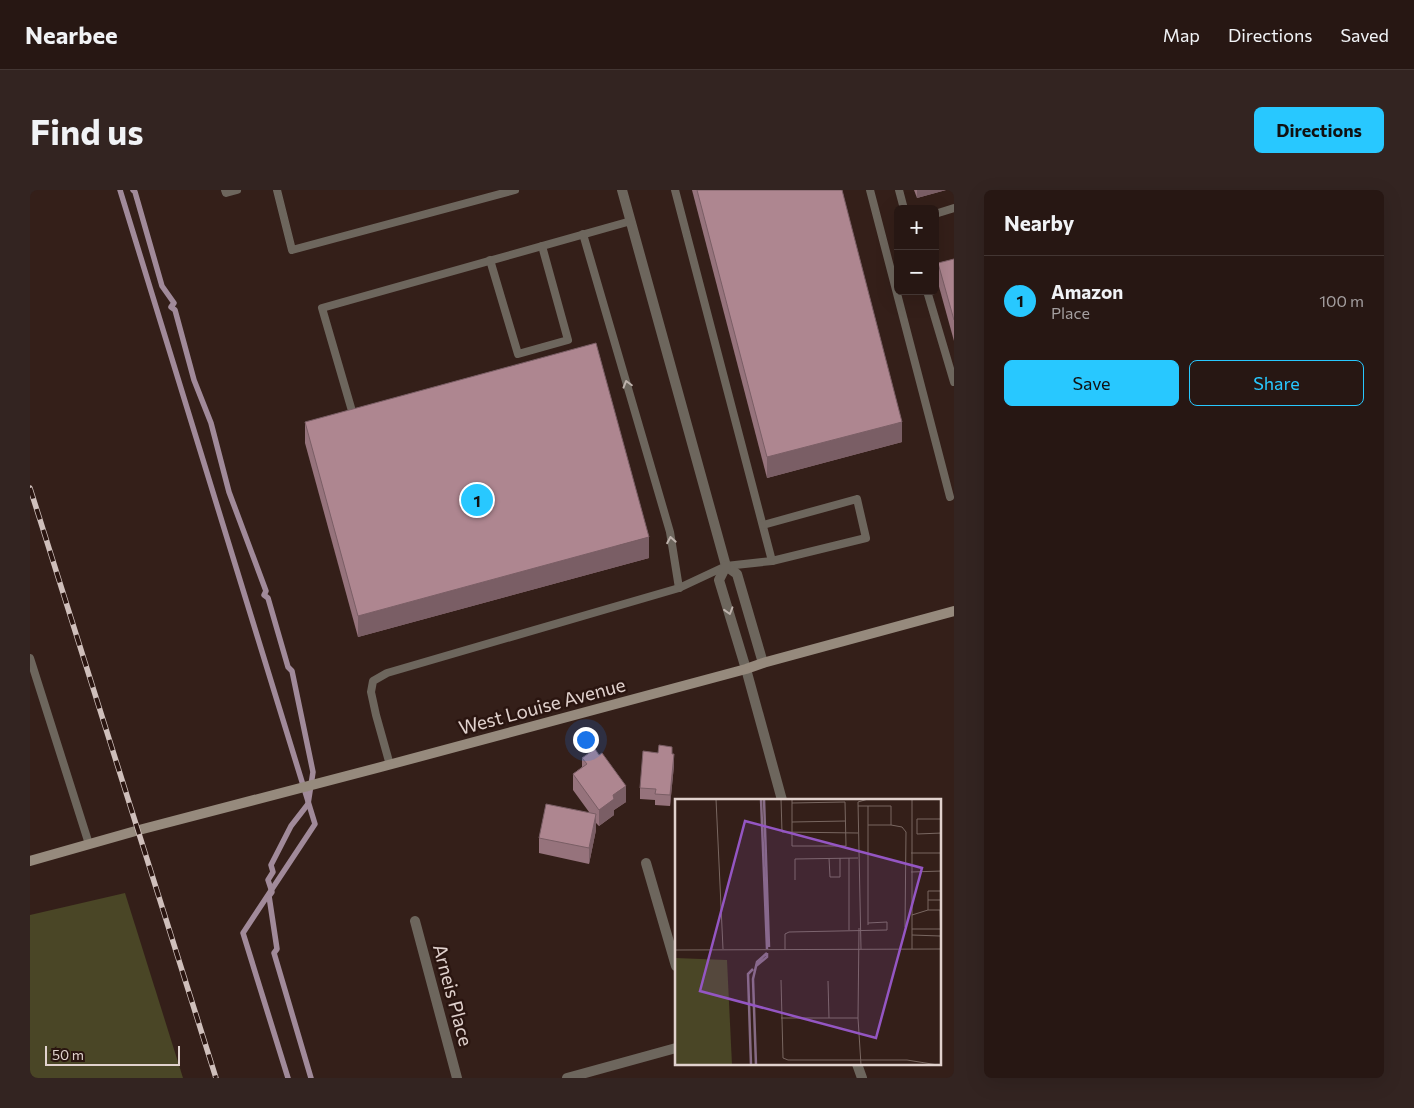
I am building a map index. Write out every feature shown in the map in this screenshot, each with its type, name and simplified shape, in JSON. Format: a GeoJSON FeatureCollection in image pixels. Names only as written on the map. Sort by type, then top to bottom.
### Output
{"type":"FeatureCollection","features":[{"type":"Feature","properties":{"kind":"main road","name":"West Louise Avenue"},"geometry":{"type":"LineString","coordinates":[[30,861],[138,830],[390,765],[954,611]]}},
{"type":"Feature","properties":{"kind":"street"},"geometry":{"type":"LineString","coordinates":[[622,190],[726,566],[737,574],[763,663]]}},
{"type":"Feature","properties":{"kind":"street"},"geometry":{"type":"LineString","coordinates":[[726,566],[719,580],[782,799]]}},
{"type":"Feature","properties":{"kind":"street"},"geometry":{"type":"LineString","coordinates":[[646,863],[675,963]]}},
{"type":"Feature","properties":{"kind":"street","name":"Arneis Place"},"geometry":{"type":"LineString","coordinates":[[415,920],[457,1078]]}},
{"type":"Feature","properties":{"kind":"street"},"geometry":{"type":"LineString","coordinates":[[567,1078],[675,1048]]}},
{"type":"Feature","properties":{"kind":"street"},"geometry":{"type":"LineString","coordinates":[[858,1066],[862,1078]]}},
{"type":"Feature","properties":{"kind":"lane"},"geometry":{"type":"LineString","coordinates":[[225,190],[226,193],[237,190]]}},
{"type":"Feature","properties":{"kind":"lane"},"geometry":{"type":"LineString","coordinates":[[277,190],[292,250],[515,190]]}},
{"type":"Feature","properties":{"kind":"lane"},"geometry":{"type":"LineString","coordinates":[[675,190],[772,561]]}},
{"type":"Feature","properties":{"kind":"lane"},"geometry":{"type":"LineString","coordinates":[[870,190],[950,496]]}},
{"type":"Feature","properties":{"kind":"lane"},"geometry":{"type":"LineString","coordinates":[[898,190],[903,205]]}},
{"type":"Feature","properties":{"kind":"lane"},"geometry":{"type":"LineString","coordinates":[[939,213],[954,208]]}},
{"type":"Feature","properties":{"kind":"lane"},"geometry":{"type":"LineString","coordinates":[[352,411],[322,308],[631,220]]}},
{"type":"Feature","properties":{"kind":"lane"},"geometry":{"type":"LineString","coordinates":[[583,234],[670,532],[679,588]]}},
{"type":"Feature","properties":{"kind":"lane"},"geometry":{"type":"LineString","coordinates":[[490,260],[518,354],[568,340],[542,246]]}},
{"type":"Feature","properties":{"kind":"lane"},"geometry":{"type":"LineString","coordinates":[[929,295],[954,382]]}},
{"type":"Feature","properties":{"kind":"lane"},"geometry":{"type":"LineString","coordinates":[[390,765],[370,692],[373,681],[387,673],[679,588],[726,566],[772,561],[866,538],[857,499],[764,525]]}},
{"type":"Feature","properties":{"kind":"lane"},"geometry":{"type":"LineString","coordinates":[[30,658],[89,844]]}},
{"type":"Feature","properties":{"kind":"shaded area"},"geometry":{"type":"Polygon","coordinates":[[[125,893],[183,1078],[30,1078],[30,915],[125,893]]]}},
{"type":"Feature","properties":{"kind":"building"},"geometry":{"type":"Polygon","coordinates":[[[697,190],[842,190],[902,422],[767,457],[697,190]]]}},
{"type":"Feature","properties":{"kind":"building"},"geometry":{"type":"Polygon","coordinates":[[[954,259],[954,320],[939,267],[939,263],[954,259]]]}},
{"type":"Feature","properties":{"kind":"building"},"geometry":{"type":"Polygon","coordinates":[[[596,343],[649,537],[358,616],[305,422],[596,343]]]}},
{"type":"Feature","properties":{"kind":"building"},"geometry":{"type":"Polygon","coordinates":[[[659,745],[672,747],[672,754],[674,754],[670,795],[655,794],[656,789],[640,788],[643,751],[658,753],[659,745]]]}},
{"type":"Feature","properties":{"kind":"building"},"geometry":{"type":"Polygon","coordinates":[[[595,749],[599,755],[602,753],[626,786],[613,795],[614,799],[599,810],[573,774],[587,764],[582,758],[595,749]]]}},
{"type":"Feature","properties":{"kind":"building"},"geometry":{"type":"Polygon","coordinates":[[[546,804],[596,814],[589,848],[539,838],[546,804]]]}},
{"type":"Feature","properties":{"kind":"waterway"},"geometry":{"type":"LineString","coordinates":[[120,190],[315,824],[243,933],[288,1078]]}},
{"type":"Feature","properties":{"kind":"waterway"},"geometry":{"type":"LineString","coordinates":[[133,190],[162,286],[174,303],[171,307],[175,310],[194,380],[211,423],[229,492],[266,591],[264,595],[268,598],[288,667],[292,671],[313,772],[308,804],[291,826],[271,865],[273,872],[268,880],[272,892],[269,896],[277,949],[274,953],[311,1078]]}},
{"type":"Feature","properties":{"kind":"railway"},"geometry":{"type":"LineString","coordinates":[[30,488],[216,1078]]}},
{"type":"Feature","properties":{"kind":"place","name":"Amazon"},"geometry":{"type":"Point","coordinates":[477,500]}}]}
